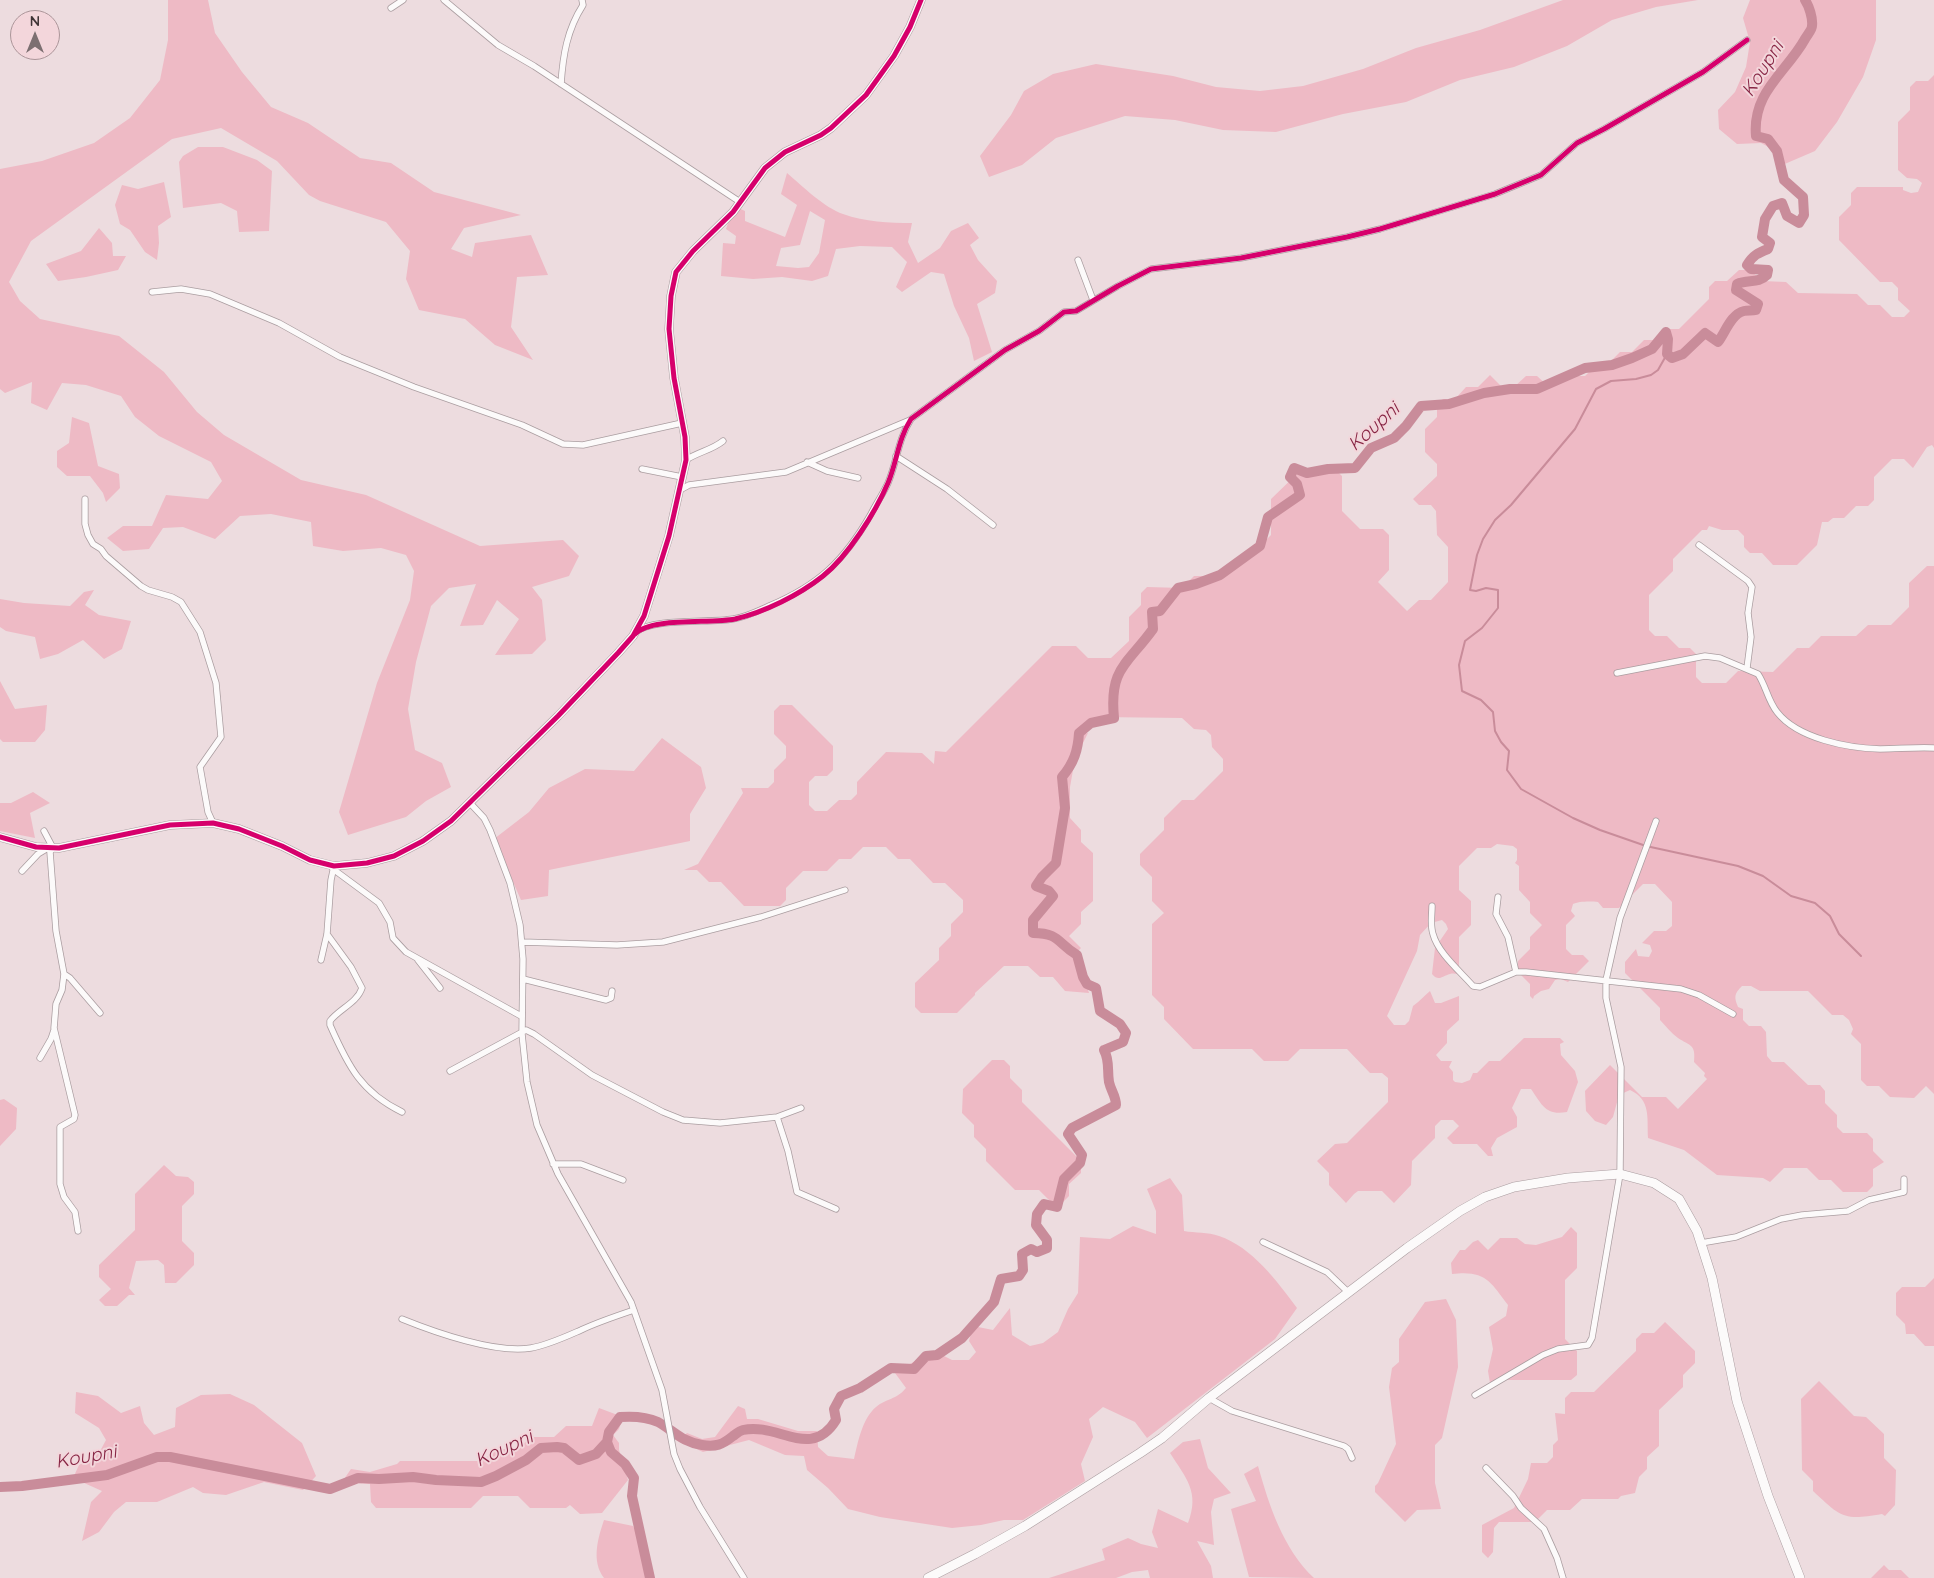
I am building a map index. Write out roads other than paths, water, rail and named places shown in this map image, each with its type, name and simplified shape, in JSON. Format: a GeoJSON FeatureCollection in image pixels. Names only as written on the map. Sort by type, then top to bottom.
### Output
{"type":"FeatureCollection","features":[{"type":"Feature","properties":{"kind":"main road"},"geometry":{"type":"LineString","coordinates":[[928,1578],[996,1543],[1084,1490],[1162,1438],[1208,1398],[1348,1292],[1460,1211],[1514,1187],[1586,1176],[1620,1174],[1654,1182],[1679,1199],[1701,1242],[1712,1278],[1737,1401],[1771,1504],[1800,1578]]}},
{"type":"Feature","properties":{"kind":"street"},"geometry":{"type":"LineString","coordinates":[[391,8],[403,0]]}},
{"type":"Feature","properties":{"kind":"street"},"geometry":{"type":"LineString","coordinates":[[444,0],[498,45],[561,84],[740,202]]}},
{"type":"Feature","properties":{"kind":"street"},"geometry":{"type":"LineString","coordinates":[[561,84],[564,47],[573,22],[583,5],[582,0]]}},
{"type":"Feature","properties":{"kind":"street"},"geometry":{"type":"LineString","coordinates":[[633,636],[649,605],[668,542],[686,460],[686,444],[674,378],[670,342],[669,318],[673,279],[676,272],[686,259],[723,222],[765,168],[775,159],[831,128],[866,95],[894,56],[921,0]]}},
{"type":"Feature","properties":{"kind":"street"},"geometry":{"type":"LineString","coordinates":[[680,490],[689,485],[786,472],[911,419],[1005,350],[1039,331],[1064,312],[1076,312],[1093,300],[1151,269],[1241,258],[1355,235],[1495,194],[1518,185],[1541,175],[1577,143],[1703,72],[1747,40]]}},
{"type":"Feature","properties":{"kind":"street"},"geometry":{"type":"LineString","coordinates":[[1078,260],[1093,300]]}},
{"type":"Feature","properties":{"kind":"street"},"geometry":{"type":"LineString","coordinates":[[152,292],[181,290],[210,294],[279,323],[346,360],[414,387],[522,425],[563,444],[583,445],[682,423]]}},
{"type":"Feature","properties":{"kind":"street"},"geometry":{"type":"LineString","coordinates":[[334,868],[373,862],[394,856],[410,849],[438,831],[470,803],[558,716],[638,630],[675,622],[735,619],[780,602],[823,576],[849,549],[888,484],[903,432],[911,419]]}},
{"type":"Feature","properties":{"kind":"street"},"geometry":{"type":"LineString","coordinates":[[686,460],[723,442]]}},
{"type":"Feature","properties":{"kind":"street"},"geometry":{"type":"LineString","coordinates":[[896,456],[947,489],[993,525]]}},
{"type":"Feature","properties":{"kind":"street"},"geometry":{"type":"LineString","coordinates":[[807,462],[812,466],[858,478]]}},
{"type":"Feature","properties":{"kind":"street"},"geometry":{"type":"LineString","coordinates":[[642,469],[682,477]]}},
{"type":"Feature","properties":{"kind":"street"},"geometry":{"type":"LineString","coordinates":[[84,499],[85,524],[93,544],[101,549],[106,556],[141,586],[181,602],[193,619],[204,643],[216,683],[221,737],[200,767],[208,812],[213,823]]}},
{"type":"Feature","properties":{"kind":"street"},"geometry":{"type":"LineString","coordinates":[[1699,545],[1748,581],[1752,586],[1748,614],[1751,637],[1747,668]]}},
{"type":"Feature","properties":{"kind":"street"},"geometry":{"type":"LineString","coordinates":[[1617,673],[1705,656],[1720,658],[1758,674],[1767,697],[1777,712],[1796,729],[1810,736],[1879,749],[1934,748]]}},
{"type":"Feature","properties":{"kind":"street"},"geometry":{"type":"LineString","coordinates":[[470,803],[488,824],[510,883],[522,942],[521,1016],[527,1082],[542,1138],[569,1195],[622,1284],[634,1310],[662,1390],[674,1454],[686,1483],[744,1578]]}},
{"type":"Feature","properties":{"kind":"street"},"geometry":{"type":"LineString","coordinates":[[1475,1395],[1543,1354],[1558,1348],[1588,1345],[1592,1338],[1620,1174],[1621,1067],[1606,998],[1606,980],[1620,918],[1656,821]]}},
{"type":"Feature","properties":{"kind":"street"},"geometry":{"type":"LineString","coordinates":[[0,837],[36,847],[51,848],[75,845],[170,825],[213,823],[239,829],[273,842],[310,860],[334,868],[379,903],[390,922],[393,938],[418,960],[440,988]]}},
{"type":"Feature","properties":{"kind":"street"},"geometry":{"type":"LineString","coordinates":[[40,1058],[51,1039],[56,1004],[62,990],[64,974],[56,931],[51,848],[44,831]]}},
{"type":"Feature","properties":{"kind":"street"},"geometry":{"type":"LineString","coordinates":[[22,871],[38,854],[51,848]]}},
{"type":"Feature","properties":{"kind":"street"},"geometry":{"type":"LineString","coordinates":[[321,960],[328,934],[334,868]]}},
{"type":"Feature","properties":{"kind":"street"},"geometry":{"type":"LineString","coordinates":[[522,942],[617,945],[663,942],[761,917],[845,890]]}},
{"type":"Feature","properties":{"kind":"street"},"geometry":{"type":"LineString","coordinates":[[1498,897],[1496,914],[1508,937],[1516,972]]}},
{"type":"Feature","properties":{"kind":"street"},"geometry":{"type":"LineString","coordinates":[[1432,906],[1432,932],[1435,939],[1443,952],[1473,986],[1480,987],[1516,972],[1606,980],[1681,989],[1699,995],[1733,1014]]}},
{"type":"Feature","properties":{"kind":"street"},"geometry":{"type":"LineString","coordinates":[[328,934],[351,967],[362,988],[352,1002],[332,1017],[330,1025],[353,1072],[372,1094],[384,1103],[402,1112]]}},
{"type":"Feature","properties":{"kind":"street"},"geometry":{"type":"LineString","coordinates":[[418,960],[433,966],[521,1016]]}},
{"type":"Feature","properties":{"kind":"street"},"geometry":{"type":"LineString","coordinates":[[64,974],[70,978],[100,1013]]}},
{"type":"Feature","properties":{"kind":"street"},"geometry":{"type":"LineString","coordinates":[[523,979],[606,1000],[611,998],[612,991]]}},
{"type":"Feature","properties":{"kind":"street"},"geometry":{"type":"LineString","coordinates":[[54,1028],[75,1115],[74,1119],[60,1127],[60,1184],[64,1197],[74,1212],[78,1231]]}},
{"type":"Feature","properties":{"kind":"street"},"geometry":{"type":"LineString","coordinates":[[450,1071],[522,1032],[530,1031],[592,1075],[663,1112],[683,1120],[720,1124],[777,1117],[801,1108]]}},
{"type":"Feature","properties":{"kind":"street"},"geometry":{"type":"LineString","coordinates":[[777,1117],[788,1151],[797,1192],[836,1209]]}},
{"type":"Feature","properties":{"kind":"street"},"geometry":{"type":"LineString","coordinates":[[553,1164],[581,1164],[623,1180]]}},
{"type":"Feature","properties":{"kind":"street"},"geometry":{"type":"LineString","coordinates":[[1701,1242],[1736,1237],[1788,1218],[1848,1212],[1869,1200],[1904,1192],[1904,1179]]}},
{"type":"Feature","properties":{"kind":"street"},"geometry":{"type":"LineString","coordinates":[[1263,1242],[1327,1272],[1348,1292]]}},
{"type":"Feature","properties":{"kind":"street"},"geometry":{"type":"LineString","coordinates":[[402,1319],[424,1328],[481,1344],[530,1348],[555,1341],[634,1310]]}},
{"type":"Feature","properties":{"kind":"street"},"geometry":{"type":"LineString","coordinates":[[1208,1398],[1232,1411],[1344,1446],[1348,1449],[1352,1458]]}},
{"type":"Feature","properties":{"kind":"street"},"geometry":{"type":"LineString","coordinates":[[1486,1468],[1514,1496],[1521,1508],[1544,1529],[1557,1558],[1563,1578]]}},
{"type":"Feature","properties":{"kind":"waterway","name":"Koupni"},"geometry":{"type":"LineString","coordinates":[[0,1487],[107,1475],[157,1457],[170,1457],[330,1489],[358,1478],[413,1477],[481,1482],[526,1460],[541,1448],[564,1448],[579,1460],[596,1454],[607,1442],[609,1432],[620,1417],[640,1417],[654,1420],[695,1444],[707,1446],[722,1443],[742,1430],[756,1429],[805,1439],[816,1438],[826,1432],[836,1420],[834,1409],[841,1396],[860,1388],[891,1368],[914,1369],[926,1356],[937,1355],[962,1338],[994,1302],[1001,1279],[1019,1276],[1023,1270],[1022,1254],[1031,1249],[1037,1252],[1047,1248],[1047,1240],[1036,1225],[1037,1214],[1044,1204],[1057,1207],[1064,1179],[1080,1163],[1082,1155],[1068,1134],[1072,1128],[1116,1105],[1109,1082],[1108,1062],[1104,1050],[1123,1042],[1126,1033],[1120,1024],[1100,1011],[1096,988],[1087,984],[1077,955],[1058,939],[1042,933],[1033,933],[1033,920],[1053,896],[1049,891],[1036,886],[1056,863],[1065,808],[1062,777],[1070,767],[1075,756],[1079,733],[1091,723],[1114,718],[1113,701],[1117,677],[1153,629],[1152,612],[1160,611],[1178,588],[1196,584],[1220,575],[1260,546],[1268,517],[1300,495],[1297,484],[1290,477],[1294,468],[1307,473],[1328,469],[1355,468],[1371,448],[1394,438],[1421,406],[1449,404],[1484,393],[1510,389],[1537,389],[1585,368],[1612,365],[1632,358],[1652,349],[1666,332],[1668,339],[1667,354],[1672,358],[1683,354],[1705,333],[1718,342],[1735,316],[1744,311],[1756,310],[1758,304],[1736,290],[1737,284],[1760,280],[1767,275],[1768,270],[1751,269],[1747,265],[1756,255],[1768,249],[1770,243],[1762,237],[1765,219],[1773,206],[1782,203],[1787,216],[1799,223],[1804,215],[1803,197],[1784,180],[1777,151],[1768,139],[1756,136],[1756,121],[1759,107],[1765,95],[1812,28],[1811,16],[1805,0]]}},
{"type":"Feature","properties":{"kind":"waterway"},"geometry":{"type":"LineString","coordinates":[[1667,354],[1658,370],[1651,375],[1636,379],[1611,381],[1596,389],[1575,429],[1511,505],[1495,520],[1483,539],[1477,555],[1470,590],[1476,591],[1486,588],[1498,590],[1498,608],[1482,628],[1465,641],[1459,665],[1462,691],[1481,700],[1493,712],[1495,731],[1509,751],[1507,770],[1521,789],[1573,818],[1600,830],[1646,846],[1738,866],[1763,876],[1791,896],[1815,903],[1830,916],[1839,934],[1861,956]]}},
{"type":"Feature","properties":{"kind":"waterway"},"geometry":{"type":"LineString","coordinates":[[607,1442],[611,1452],[625,1464],[634,1478],[632,1496],[650,1578]]}}]}
